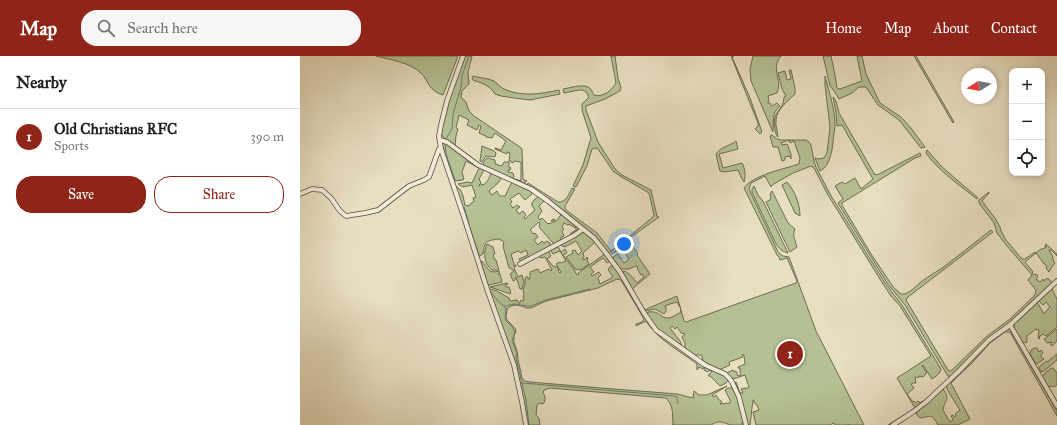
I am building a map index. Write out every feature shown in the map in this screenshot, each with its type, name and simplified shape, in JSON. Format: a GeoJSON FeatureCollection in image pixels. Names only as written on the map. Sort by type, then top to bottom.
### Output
{"type":"FeatureCollection","features":[{"type":"Feature","properties":{"kind":"street"},"geometry":{"type":"LineString","coordinates":[[463,56],[444,109],[440,131],[441,149],[488,294],[513,360],[526,425]]}},
{"type":"Feature","properties":{"kind":"street"},"geometry":{"type":"LineString","coordinates":[[440,140],[447,142],[478,165],[531,189],[597,241],[656,330],[701,362],[730,378],[739,397],[746,425]]}},
{"type":"Feature","properties":{"kind":"street"},"geometry":{"type":"LineString","coordinates":[[300,194],[312,189],[322,190],[346,216],[378,210],[409,186],[429,177],[438,149],[441,149]]}},
{"type":"Feature","properties":{"kind":"street"},"geometry":{"type":"LineString","coordinates":[[520,264],[579,233],[583,229]]}},
{"type":"Feature","properties":{"kind":"street"},"geometry":{"type":"LineString","coordinates":[[893,425],[926,402],[989,340],[1010,325],[1057,281]]}},
{"type":"Feature","properties":{"kind":"street"},"geometry":{"type":"LineString","coordinates":[[1010,325],[1057,406]]}},
{"type":"Feature","properties":{"kind":"green space"},"geometry":{"type":"Polygon","coordinates":[[[376,56],[458,56],[443,95],[434,91],[421,73],[411,66],[376,56]]]}},
{"type":"Feature","properties":{"kind":"green space"},"geometry":{"type":"Polygon","coordinates":[[[464,56],[472,56],[468,72],[469,84],[462,91],[461,97],[466,102],[469,111],[474,116],[522,149],[523,178],[527,181],[523,184],[515,179],[521,181],[521,162],[514,161],[513,163],[509,161],[510,153],[507,152],[507,154],[495,149],[501,150],[506,141],[495,133],[492,138],[486,137],[479,133],[481,126],[479,125],[477,130],[467,125],[469,120],[459,115],[456,128],[458,129],[455,146],[441,134],[446,105],[464,56]]]}},
{"type":"Feature","properties":{"kind":"green space"},"geometry":{"type":"Polygon","coordinates":[[[611,56],[615,56],[621,88],[620,91],[605,99],[586,106],[586,110],[598,142],[615,169],[622,175],[651,190],[657,216],[659,217],[609,253],[597,238],[527,185],[528,183],[558,202],[565,200],[572,188],[575,189],[565,206],[566,210],[597,233],[611,251],[654,215],[649,193],[613,171],[596,148],[592,149],[587,166],[576,187],[573,186],[583,165],[591,138],[582,110],[582,104],[589,97],[583,90],[564,93],[563,89],[576,86],[585,86],[591,89],[594,95],[597,96],[607,93],[616,83],[611,56]]]}},
{"type":"Feature","properties":{"kind":"green space"},"geometry":{"type":"Polygon","coordinates":[[[731,56],[734,56],[732,57],[750,98],[762,132],[760,134],[755,129],[758,126],[758,123],[731,56]]]}},
{"type":"Feature","properties":{"kind":"green space"},"geometry":{"type":"Polygon","coordinates":[[[753,56],[781,56],[776,70],[779,84],[777,93],[768,96],[768,103],[772,106],[777,103],[780,106],[774,115],[773,132],[751,81],[750,69],[753,56]]]}},
{"type":"Feature","properties":{"kind":"green space"},"geometry":{"type":"Polygon","coordinates":[[[823,56],[831,56],[837,88],[840,89],[862,81],[857,56],[862,56],[866,74],[880,103],[901,117],[925,147],[921,148],[899,120],[878,105],[866,87],[859,87],[852,93],[839,99],[830,86],[823,56]]]}},
{"type":"Feature","properties":{"kind":"green space"},"geometry":{"type":"Polygon","coordinates":[[[914,56],[916,56],[954,122],[953,123],[914,56]]]}},
{"type":"Feature","properties":{"kind":"green space"},"geometry":{"type":"Polygon","coordinates":[[[789,70],[791,70],[795,94],[778,113],[776,124],[778,137],[776,135],[774,123],[784,97],[786,96],[782,89],[778,73],[785,71],[787,80],[791,79],[789,70]]]}},
{"type":"Feature","properties":{"kind":"green space"},"geometry":{"type":"Polygon","coordinates":[[[473,76],[492,80],[504,89],[511,92],[538,94],[559,90],[560,94],[530,100],[501,96],[495,94],[491,88],[473,80],[473,76]]]}},
{"type":"Feature","properties":{"kind":"green space"},"geometry":{"type":"Polygon","coordinates":[[[825,76],[833,107],[835,125],[832,150],[827,165],[820,171],[815,158],[824,158],[827,153],[830,127],[825,76]]]}},
{"type":"Feature","properties":{"kind":"green space"},"geometry":{"type":"Polygon","coordinates":[[[833,97],[836,101],[839,113],[875,175],[920,153],[921,156],[915,158],[842,203],[871,254],[894,288],[901,294],[905,294],[912,290],[991,230],[993,232],[906,300],[948,370],[952,370],[986,337],[1010,319],[1035,295],[1036,290],[1028,280],[1032,275],[997,233],[994,223],[979,203],[979,200],[989,192],[982,201],[995,218],[1006,240],[1022,259],[1025,259],[1035,252],[1036,253],[1025,262],[1033,272],[1032,273],[1038,276],[1036,279],[1040,282],[1047,278],[1051,281],[1051,284],[1009,323],[988,339],[951,377],[946,373],[905,305],[887,283],[838,203],[843,199],[835,186],[842,182],[845,184],[855,178],[861,189],[873,179],[842,125],[837,126],[833,97]]]}},
{"type":"Feature","properties":{"kind":"green space"},"geometry":{"type":"Polygon","coordinates":[[[772,135],[781,140],[789,140],[781,143],[782,145],[787,144],[791,154],[791,159],[790,156],[785,157],[785,160],[782,161],[778,147],[773,147],[770,136],[772,135]]]}},
{"type":"Feature","properties":{"kind":"green space"},"geometry":{"type":"Polygon","coordinates":[[[789,140],[806,140],[811,145],[816,167],[830,194],[885,283],[902,305],[941,370],[938,375],[932,379],[923,365],[922,366],[927,373],[923,377],[919,376],[918,378],[915,378],[916,383],[911,384],[914,388],[907,394],[913,402],[914,401],[916,403],[918,401],[920,403],[923,401],[915,408],[897,378],[931,356],[900,306],[883,284],[828,195],[814,168],[811,166],[793,173],[771,187],[765,176],[751,183],[749,189],[778,252],[783,256],[789,257],[816,331],[864,425],[835,425],[834,423],[830,425],[756,425],[753,412],[759,410],[753,400],[750,425],[748,425],[740,395],[735,383],[736,382],[740,393],[743,393],[741,389],[749,387],[745,375],[733,379],[727,373],[733,370],[734,372],[736,371],[738,376],[741,375],[740,368],[738,367],[745,364],[744,355],[742,355],[743,357],[729,362],[730,365],[719,370],[703,361],[702,356],[693,355],[685,348],[685,343],[682,337],[685,334],[682,334],[677,327],[675,329],[672,326],[670,328],[682,346],[659,330],[647,314],[648,312],[655,312],[666,318],[673,317],[681,312],[680,308],[684,321],[686,322],[796,283],[797,281],[787,258],[780,260],[744,188],[754,179],[777,170],[799,164],[800,158],[794,141],[790,143],[789,140]]]}},
{"type":"Feature","properties":{"kind":"green space"},"geometry":{"type":"Polygon","coordinates":[[[736,141],[738,149],[719,154],[723,168],[742,163],[745,172],[744,182],[738,170],[724,172],[720,171],[716,154],[736,141]]]}},
{"type":"Feature","properties":{"kind":"green space"},"geometry":{"type":"Polygon","coordinates":[[[443,143],[484,170],[479,179],[481,183],[479,186],[486,183],[491,173],[502,177],[489,191],[492,195],[497,191],[501,196],[505,196],[512,182],[532,192],[532,194],[525,200],[519,193],[510,199],[512,202],[510,204],[513,208],[517,205],[520,207],[516,210],[519,214],[523,211],[526,215],[524,217],[525,219],[535,210],[532,203],[539,196],[545,200],[539,206],[542,211],[538,217],[540,220],[542,218],[548,224],[553,222],[551,221],[553,219],[555,222],[561,215],[558,212],[560,212],[576,225],[575,228],[564,223],[562,227],[564,229],[562,231],[564,236],[560,238],[561,240],[571,235],[570,234],[577,229],[580,230],[555,244],[539,227],[539,222],[530,230],[538,237],[534,240],[538,245],[542,241],[544,243],[547,241],[550,243],[550,246],[521,262],[519,259],[528,255],[526,250],[521,253],[518,251],[511,254],[514,266],[516,265],[514,268],[518,277],[522,275],[524,282],[522,289],[520,289],[516,277],[513,281],[510,274],[514,271],[509,268],[503,246],[504,242],[499,239],[487,242],[483,254],[478,256],[455,186],[460,189],[465,205],[468,206],[474,201],[473,198],[476,197],[472,185],[463,187],[458,184],[467,182],[472,183],[479,168],[466,161],[462,172],[464,179],[454,181],[442,147],[443,143]]]}},
{"type":"Feature","properties":{"kind":"green space"},"geometry":{"type":"Polygon","coordinates":[[[482,146],[494,151],[496,153],[495,157],[486,156],[482,162],[480,161],[482,146]]]}},
{"type":"Feature","properties":{"kind":"green space"},"geometry":{"type":"Polygon","coordinates":[[[927,150],[942,167],[978,198],[977,199],[943,172],[931,160],[926,153],[927,150]]]}},
{"type":"Feature","properties":{"kind":"green space"},"geometry":{"type":"Polygon","coordinates":[[[488,158],[495,160],[495,164],[502,166],[504,162],[509,162],[509,167],[511,168],[508,172],[513,173],[514,177],[512,179],[484,167],[483,163],[488,158]]]}},
{"type":"Feature","properties":{"kind":"green space"},"geometry":{"type":"Polygon","coordinates":[[[787,182],[796,198],[800,216],[795,213],[782,185],[787,182]]]}},
{"type":"Feature","properties":{"kind":"green space"},"geometry":{"type":"Polygon","coordinates":[[[754,186],[758,195],[763,201],[788,253],[782,251],[776,244],[752,192],[754,186]]]}},
{"type":"Feature","properties":{"kind":"green space"},"geometry":{"type":"Polygon","coordinates":[[[772,191],[788,223],[795,229],[794,235],[797,247],[790,252],[766,202],[770,200],[770,194],[772,191]]]}},
{"type":"Feature","properties":{"kind":"green space"},"geometry":{"type":"Polygon","coordinates":[[[585,232],[595,242],[583,253],[584,257],[582,259],[584,260],[587,257],[589,264],[582,269],[576,270],[574,267],[573,268],[577,275],[605,254],[610,261],[607,263],[603,258],[590,267],[594,272],[591,274],[592,276],[599,272],[601,275],[598,278],[600,284],[613,277],[608,269],[613,266],[621,276],[655,331],[728,380],[720,386],[710,376],[708,376],[712,371],[710,370],[708,372],[704,370],[704,367],[703,369],[699,367],[697,370],[697,364],[663,340],[646,321],[636,326],[636,324],[642,322],[644,319],[621,280],[617,279],[598,288],[546,301],[531,308],[516,305],[507,309],[507,320],[516,331],[514,342],[522,378],[525,381],[530,382],[677,394],[693,398],[694,391],[699,395],[707,395],[727,386],[712,395],[713,397],[716,395],[722,402],[720,404],[730,403],[725,390],[728,388],[734,388],[742,412],[742,425],[731,425],[719,422],[711,425],[672,425],[672,410],[666,398],[550,388],[544,390],[543,393],[545,396],[545,401],[543,404],[540,403],[537,405],[536,415],[539,418],[540,425],[527,425],[516,364],[489,291],[490,289],[497,291],[509,298],[510,301],[517,300],[518,303],[520,303],[520,301],[524,300],[523,289],[525,279],[528,277],[528,279],[530,279],[530,272],[538,269],[540,273],[549,269],[551,271],[552,270],[545,257],[541,258],[538,256],[547,251],[549,252],[551,256],[547,259],[553,266],[557,267],[560,273],[561,272],[556,264],[566,261],[560,251],[553,254],[551,251],[551,249],[556,246],[561,252],[565,249],[567,253],[563,255],[572,267],[573,266],[566,257],[573,253],[572,251],[575,250],[578,255],[582,251],[576,241],[565,247],[562,246],[561,243],[585,232]]]}},
{"type":"Feature","properties":{"kind":"green space"},"geometry":{"type":"Polygon","coordinates":[[[631,240],[630,242],[638,254],[637,255],[650,274],[632,289],[640,302],[622,274],[624,271],[626,272],[637,283],[644,277],[642,274],[641,275],[637,268],[638,267],[636,266],[629,269],[620,269],[613,257],[618,254],[624,263],[629,259],[622,248],[611,254],[631,240]]]}},
{"type":"Feature","properties":{"kind":"green space"},"geometry":{"type":"Polygon","coordinates":[[[487,244],[493,247],[495,254],[493,255],[499,270],[492,270],[487,265],[485,251],[487,244]]]}},
{"type":"Feature","properties":{"kind":"green space"},"geometry":{"type":"Polygon","coordinates":[[[1046,244],[1057,254],[1057,256],[1049,250],[1055,263],[1049,272],[1045,264],[1036,253],[1045,248],[1045,246],[1047,247],[1045,245],[1046,244]]]}},
{"type":"Feature","properties":{"kind":"green space"},"geometry":{"type":"Polygon","coordinates":[[[482,261],[491,271],[499,271],[500,273],[498,274],[500,274],[502,282],[489,285],[487,284],[480,262],[482,261]]]}},
{"type":"Feature","properties":{"kind":"green space"},"geometry":{"type":"Polygon","coordinates":[[[508,284],[505,285],[506,287],[509,287],[510,294],[490,287],[508,284]]]}},
{"type":"Feature","properties":{"kind":"green space"},"geometry":{"type":"Polygon","coordinates":[[[1052,289],[1057,299],[1057,327],[1046,336],[1043,334],[1039,337],[1039,339],[1038,338],[1039,330],[1036,329],[1027,336],[1027,342],[1024,343],[1014,329],[1014,323],[1037,302],[1044,314],[1050,307],[1046,302],[1043,305],[1039,301],[1052,289]]]}},
{"type":"Feature","properties":{"kind":"green space"},"geometry":{"type":"Polygon","coordinates":[[[677,296],[680,306],[677,302],[665,306],[666,311],[664,314],[655,309],[644,310],[677,296]]]}},
{"type":"Feature","properties":{"kind":"green space"},"geometry":{"type":"Polygon","coordinates":[[[1009,329],[1012,331],[1057,411],[1057,416],[1010,332],[1005,332],[990,343],[951,383],[970,419],[958,425],[938,425],[933,417],[920,418],[917,415],[916,411],[943,389],[947,395],[947,400],[943,410],[950,422],[953,420],[951,416],[953,415],[955,417],[955,414],[960,410],[946,385],[990,342],[1009,329]]]}},
{"type":"Feature","properties":{"kind":"green space"},"geometry":{"type":"Polygon","coordinates":[[[1057,329],[1057,341],[1052,346],[1050,344],[1052,342],[1047,343],[1044,339],[1057,329]]]}},
{"type":"Feature","properties":{"kind":"green space"},"geometry":{"type":"Polygon","coordinates":[[[1037,348],[1039,352],[1041,350],[1043,353],[1041,357],[1044,359],[1036,364],[1030,354],[1031,350],[1037,348]]]}},
{"type":"Feature","properties":{"kind":"green space"},"geometry":{"type":"Polygon","coordinates":[[[1057,354],[1057,360],[1041,372],[1039,368],[1040,366],[1057,354]]]}},
{"type":"Feature","properties":{"kind":"green space"},"geometry":{"type":"Polygon","coordinates":[[[1051,368],[1057,372],[1057,385],[1048,387],[1042,377],[1051,368]]]}},
{"type":"Feature","properties":{"kind":"green space"},"geometry":{"type":"Polygon","coordinates":[[[915,408],[902,417],[888,425],[915,408]]]}},
{"type":"Feature","properties":{"kind":"waterway"},"geometry":{"type":"LineString","coordinates":[[446,139],[452,129],[453,114],[461,87],[462,76],[469,56]]}},
{"type":"Feature","properties":{"kind":"waterway"},"geometry":{"type":"LineString","coordinates":[[445,144],[446,154],[455,180]]}},
{"type":"Feature","properties":{"kind":"waterway"},"geometry":{"type":"LineString","coordinates":[[464,207],[469,224]]}},
{"type":"Feature","properties":{"kind":"waterway"},"geometry":{"type":"LineString","coordinates":[[470,228],[479,255]]}},
{"type":"Feature","properties":{"kind":"waterway"},"geometry":{"type":"LineString","coordinates":[[481,262],[486,279]]}},
{"type":"Feature","properties":{"kind":"waterway"},"geometry":{"type":"LineString","coordinates":[[505,306],[514,304],[531,306],[546,300],[590,289]]}},
{"type":"Feature","properties":{"kind":"waterway"},"geometry":{"type":"LineString","coordinates":[[491,292],[505,307],[505,320],[511,325],[515,332],[512,341],[517,353],[516,358],[526,400],[529,425]]}},
{"type":"Feature","properties":{"kind":"waterway"},"geometry":{"type":"LineString","coordinates":[[522,383],[674,396],[677,397],[678,403]]}},
{"type":"Feature","properties":{"kind":"place","name":"Old Christians RFC"},"geometry":{"type":"Point","coordinates":[790,354]}}]}
